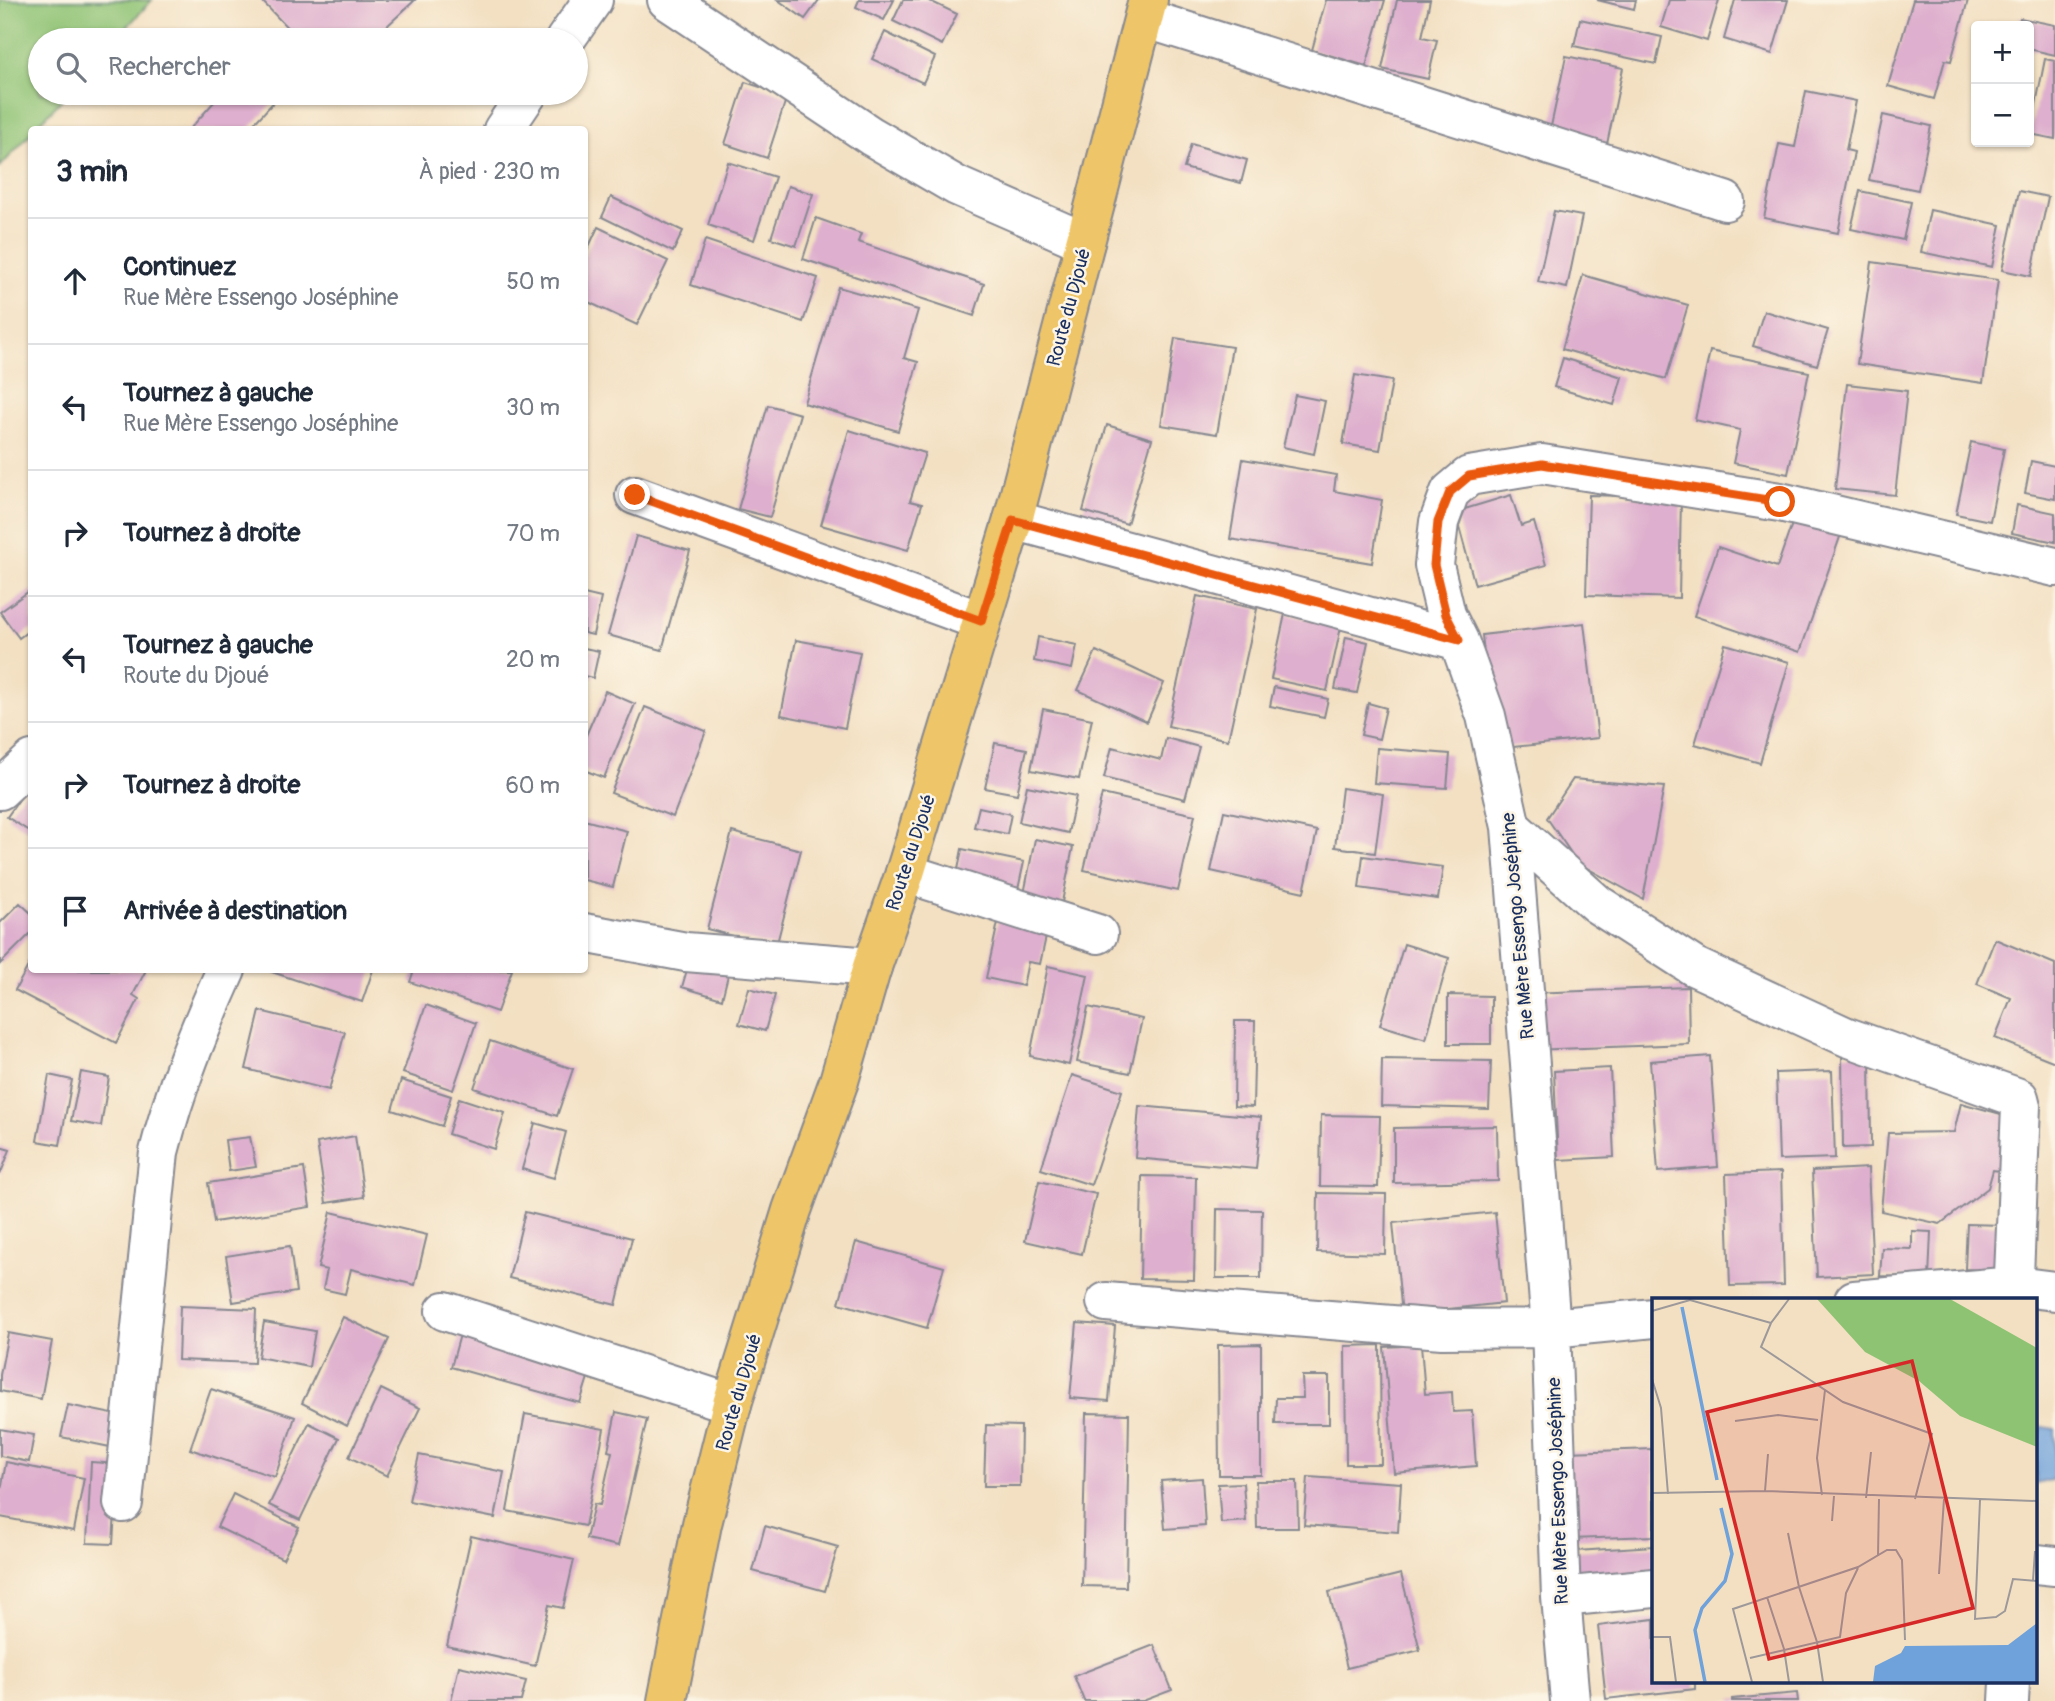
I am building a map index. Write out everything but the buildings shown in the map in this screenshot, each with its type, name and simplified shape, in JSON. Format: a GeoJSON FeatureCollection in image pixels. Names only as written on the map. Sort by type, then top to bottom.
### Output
{"type":"FeatureCollection","features":[{"type":"Feature","properties":{"kind":"main road","name":"Route du Djoué"},"geometry":{"type":"LineString","coordinates":[[667,1701],[702,1524],[732,1404],[792,1210],[839,1081],[872,967],[905,873],[1013,520],[1146,9]]}},
{"type":"Feature","properties":{"kind":"street"},"geometry":{"type":"LineString","coordinates":[[573,28],[593,0]]}},
{"type":"Feature","properties":{"kind":"street"},"geometry":{"type":"LineString","coordinates":[[667,0],[871,136],[957,186],[1085,242]]}},
{"type":"Feature","properties":{"kind":"street"},"geometry":{"type":"LineString","coordinates":[[1146,9],[1725,201]]}},
{"type":"Feature","properties":{"kind":"street"},"geometry":{"type":"LineString","coordinates":[[506,126],[520,105]]}},
{"type":"Feature","properties":{"kind":"street","name":"Rue Mère Essengo Joséphine"},"geometry":{"type":"LineString","coordinates":[[1570,1701],[1561,1597],[1550,1328],[1511,827],[1486,716],[1459,640],[1446,615],[1434,565],[1438,522],[1450,492],[1469,476],[1542,464],[1780,502],[2055,567]]}},
{"type":"Feature","properties":{"kind":"street"},"geometry":{"type":"LineString","coordinates":[[635,495],[981,621]]}},
{"type":"Feature","properties":{"kind":"street"},"geometry":{"type":"LineString","coordinates":[[1013,520],[1459,640]]}},
{"type":"Feature","properties":{"kind":"street"},"geometry":{"type":"LineString","coordinates":[[0,790],[28,764]]}},
{"type":"Feature","properties":{"kind":"street"},"geometry":{"type":"LineString","coordinates":[[1511,827],[1597,904],[1693,966],[1847,1037],[2019,1098],[2021,1106],[2013,1293]]}},
{"type":"Feature","properties":{"kind":"street"},"geometry":{"type":"LineString","coordinates":[[905,873],[1098,934]]}},
{"type":"Feature","properties":{"kind":"street"},"geometry":{"type":"LineString","coordinates":[[588,934],[686,952],[872,967]]}},
{"type":"Feature","properties":{"kind":"street"},"geometry":{"type":"LineString","coordinates":[[123,1503],[159,1152],[170,1108],[189,1053],[225,973]]}},
{"type":"Feature","properties":{"kind":"street"},"geometry":{"type":"LineString","coordinates":[[1899,1298],[2055,1291]]}},
{"type":"Feature","properties":{"kind":"street"},"geometry":{"type":"LineString","coordinates":[[1106,1303],[1442,1329],[1550,1328],[1652,1318]]}},
{"type":"Feature","properties":{"kind":"street"},"geometry":{"type":"LineString","coordinates":[[445,1311],[732,1404]]}},
{"type":"Feature","properties":{"kind":"street"},"geometry":{"type":"LineString","coordinates":[[1561,1597],[1652,1588]]}},
{"type":"Feature","properties":{"kind":"green space"},"geometry":{"type":"Polygon","coordinates":[[[0,0],[152,0],[126,28],[28,28],[28,105],[57,105],[37,126],[28,126],[28,136],[0,167],[0,0]]]}},
{"type":"Feature","properties":{"kind":"water"},"geometry":{"type":"Polygon","coordinates":[[[2042,1427],[2055,1429],[2055,1479],[2038,1483],[2038,1442],[2042,1427]]]}},
{"type":"Feature","properties":{"kind":"route"},"geometry":{"type":"LineString","coordinates":[[635,495],[981,621],[1013,520],[1459,640],[1446,615],[1434,565],[1438,522],[1450,492],[1469,476],[1542,464],[1780,502]]}}]}
